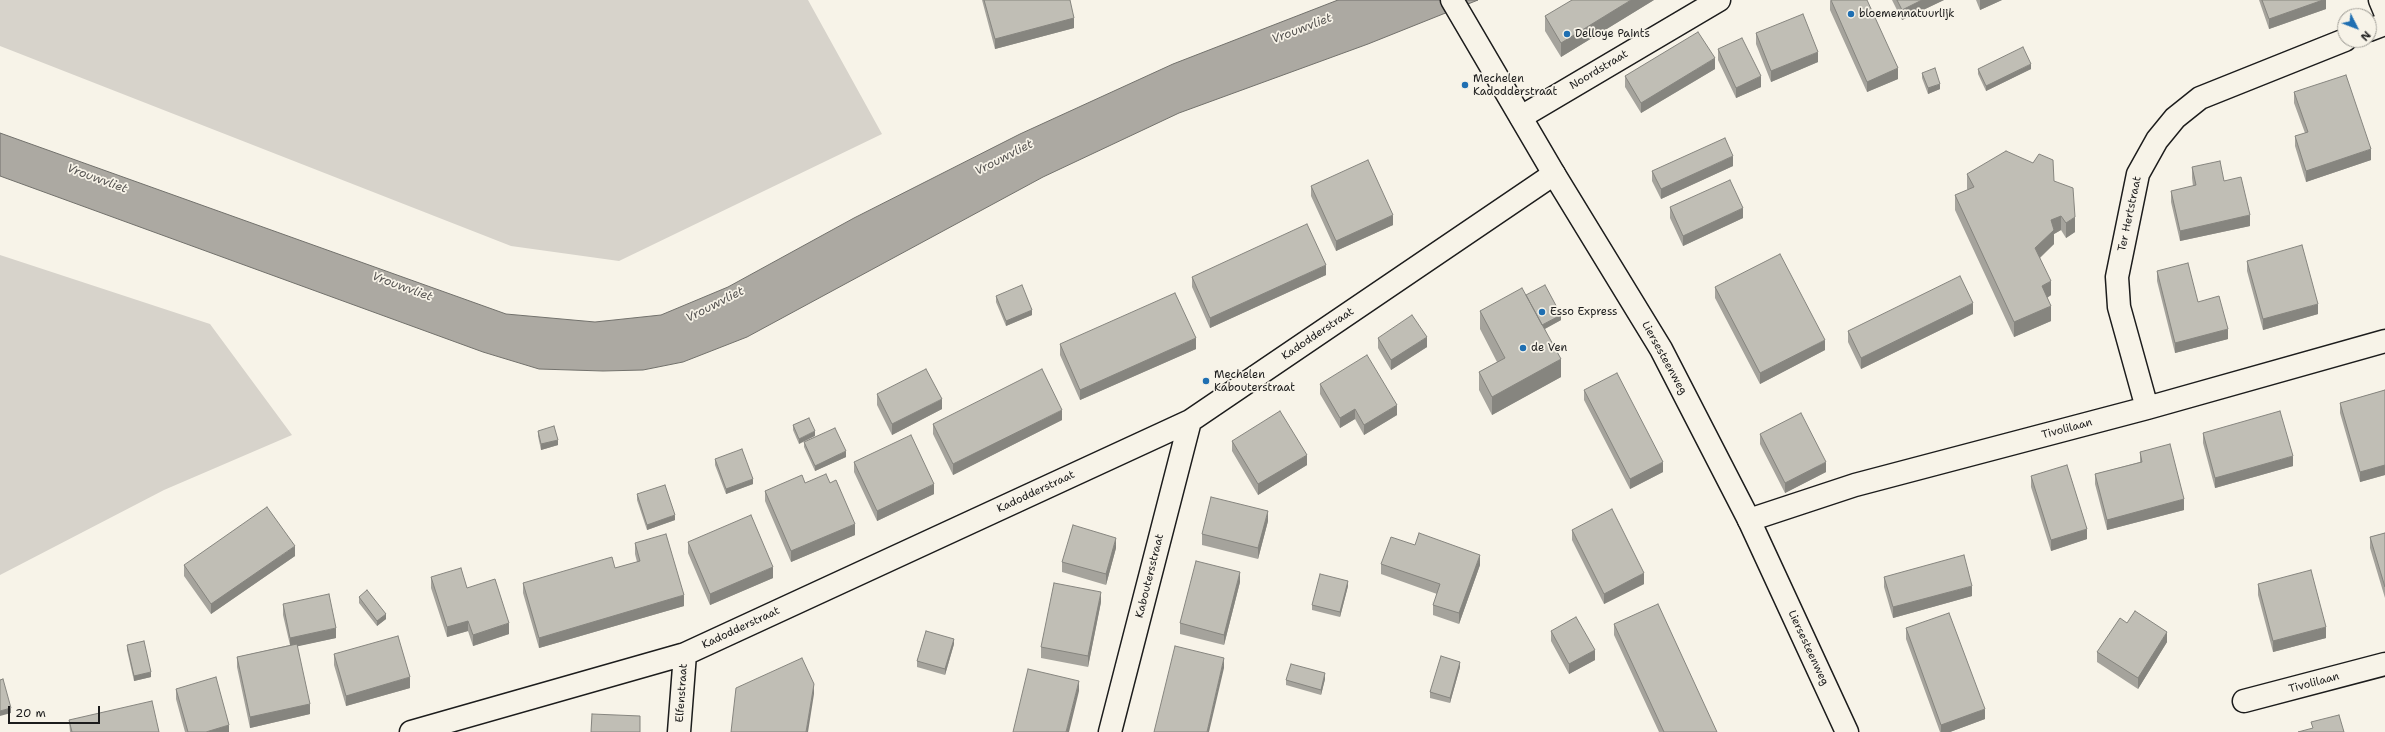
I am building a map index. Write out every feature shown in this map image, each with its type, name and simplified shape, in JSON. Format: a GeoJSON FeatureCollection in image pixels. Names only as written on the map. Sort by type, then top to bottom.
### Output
{"type":"FeatureCollection","features":[{"type":"Feature","properties":{"kind":"street","name":"Liersesteenweg"},"geometry":{"type":"LineString","coordinates":[[1452,0],[1554,174],[1661,349],[1749,520],[1847,732]]}},
{"type":"Feature","properties":{"kind":"street","name":"Noordstraat"},"geometry":{"type":"LineString","coordinates":[[1521,117],[1718,0]]}},
{"type":"Feature","properties":{"kind":"street"},"geometry":{"type":"LineString","coordinates":[[2380,0],[2385,12]]}},
{"type":"Feature","properties":{"kind":"street","name":"Ter Hertstraat"},"geometry":{"type":"LineString","coordinates":[[2147,408],[2119,307],[2117,277],[2138,174],[2157,140],[2175,118],[2200,98],[2337,43]]}},
{"type":"Feature","properties":{"kind":"street","name":"Kadodderstraat"},"geometry":{"type":"LineString","coordinates":[[411,732],[469,723],[685,654],[1190,420],[1554,174]]}},
{"type":"Feature","properties":{"kind":"street","name":"Tivolilaan"},"geometry":{"type":"LineString","coordinates":[[1749,520],[1855,485],[2147,408],[2385,341]]}},
{"type":"Feature","properties":{"kind":"street","name":"Kaboutersstraat"},"geometry":{"type":"LineString","coordinates":[[1110,732],[1190,420]]}},
{"type":"Feature","properties":{"kind":"street","name":"Elfenstraat"},"geometry":{"type":"LineString","coordinates":[[679,732],[685,654]]}},
{"type":"Feature","properties":{"kind":"street","name":"Tivolilaan"},"geometry":{"type":"LineString","coordinates":[[2244,702],[2385,664]]}},
{"type":"Feature","properties":{"kind":"shaded area"},"geometry":{"type":"Polygon","coordinates":[[[0,0],[808,0],[882,134],[619,261],[511,246],[0,46],[0,0]]]}},
{"type":"Feature","properties":{"kind":"shaded area"},"geometry":{"type":"Polygon","coordinates":[[[0,255],[210,324],[292,435],[164,490],[0,575],[0,255]]]}},
{"type":"Feature","properties":{"kind":"water","name":"Vrouwvliet"},"geometry":{"type":"Polygon","coordinates":[[[1338,0],[1478,0],[1368,44],[1179,113],[1043,177],[747,337],[683,362],[643,370],[603,371],[539,369],[483,352],[0,176],[0,133],[506,314],[595,322],[661,315],[728,287],[854,218],[1020,134],[1173,64],[1338,0]]]}},
{"type":"Feature","properties":{"kind":"building"},"geometry":{"type":"Polygon","coordinates":[[[984,0],[1070,0],[1074,18],[995,39],[984,0]]]}},
{"type":"Feature","properties":{"kind":"building"},"geometry":{"type":"Polygon","coordinates":[[[1572,0],[1631,0],[1561,43],[1545,16],[1572,0]]]}},
{"type":"Feature","properties":{"kind":"building"},"geometry":{"type":"Polygon","coordinates":[[[1831,0],[1867,0],[1898,68],[1867,82],[1831,0]]]}},
{"type":"Feature","properties":{"kind":"building"},"geometry":{"type":"Polygon","coordinates":[[[1897,0],[1922,0],[1902,10],[1897,0]]]}},
{"type":"Feature","properties":{"kind":"building"},"geometry":{"type":"Polygon","coordinates":[[[2262,0],[2323,0],[2269,19],[2262,0]]]}},
{"type":"Feature","properties":{"kind":"building"},"geometry":{"type":"Polygon","coordinates":[[[1803,14],[1818,52],[1771,71],[1756,33],[1803,14]]]}},
{"type":"Feature","properties":{"kind":"building"},"geometry":{"type":"Polygon","coordinates":[[[1698,32],[1715,58],[1641,103],[1625,76],[1698,32]]]}},
{"type":"Feature","properties":{"kind":"building"},"geometry":{"type":"Polygon","coordinates":[[[1742,38],[1761,76],[1736,88],[1718,49],[1742,38]]]}},
{"type":"Feature","properties":{"kind":"building"},"geometry":{"type":"Polygon","coordinates":[[[2023,47],[2031,64],[1986,86],[1978,69],[2023,47]]]}},
{"type":"Feature","properties":{"kind":"building"},"geometry":{"type":"Polygon","coordinates":[[[1935,68],[1940,84],[1928,88],[1922,73],[1935,68]]]}},
{"type":"Feature","properties":{"kind":"building"},"geometry":{"type":"Polygon","coordinates":[[[2346,75],[2371,149],[2306,171],[2295,136],[2308,132],[2294,92],[2346,75]]]}},
{"type":"Feature","properties":{"kind":"building"},"geometry":{"type":"Polygon","coordinates":[[[1725,138],[1733,156],[1661,189],[1652,171],[1725,138]]]}},
{"type":"Feature","properties":{"kind":"building"},"geometry":{"type":"Polygon","coordinates":[[[2006,151],[2033,163],[2039,154],[2053,160],[2054,181],[2073,188],[2075,217],[2066,223],[2061,216],[2051,220],[2054,230],[2035,248],[2051,281],[2042,286],[2051,306],[2014,322],[1955,195],[1974,187],[1967,174],[2006,151]]]}},
{"type":"Feature","properties":{"kind":"building"},"geometry":{"type":"Polygon","coordinates":[[[1368,160],[1393,215],[1336,241],[1311,186],[1368,160]]]}},
{"type":"Feature","properties":{"kind":"building"},"geometry":{"type":"Polygon","coordinates":[[[2220,161],[2224,181],[2241,177],[2250,215],[2180,231],[2171,191],[2196,185],[2192,167],[2220,161]]]}},
{"type":"Feature","properties":{"kind":"building"},"geometry":{"type":"Polygon","coordinates":[[[1730,180],[1743,208],[1683,236],[1670,207],[1730,180]]]}},
{"type":"Feature","properties":{"kind":"building"},"geometry":{"type":"Polygon","coordinates":[[[1307,224],[1326,265],[1210,318],[1192,277],[1307,224]]]}},
{"type":"Feature","properties":{"kind":"building"},"geometry":{"type":"Polygon","coordinates":[[[2302,245],[2318,304],[2263,319],[2247,261],[2302,245]]]}},
{"type":"Feature","properties":{"kind":"building"},"geometry":{"type":"Polygon","coordinates":[[[1780,254],[1825,340],[1760,373],[1715,287],[1780,254]]]}},
{"type":"Feature","properties":{"kind":"building"},"geometry":{"type":"Polygon","coordinates":[[[2188,263],[2198,302],[2219,296],[2228,329],[2175,343],[2157,271],[2188,263]]]}},
{"type":"Feature","properties":{"kind":"building"},"geometry":{"type":"Polygon","coordinates":[[[1960,276],[1973,303],[1861,358],[1848,331],[1960,276]]]}},
{"type":"Feature","properties":{"kind":"building"},"geometry":{"type":"Polygon","coordinates":[[[1022,285],[1032,310],[1006,321],[996,296],[1022,285]]]}},
{"type":"Feature","properties":{"kind":"building"},"geometry":{"type":"Polygon","coordinates":[[[1545,285],[1561,315],[1542,325],[1526,295],[1545,285]]]}},
{"type":"Feature","properties":{"kind":"building"},"geometry":{"type":"Polygon","coordinates":[[[1522,288],[1561,359],[1492,397],[1479,372],[1505,358],[1480,311],[1522,288]]]}},
{"type":"Feature","properties":{"kind":"building"},"geometry":{"type":"Polygon","coordinates":[[[1175,293],[1196,338],[1080,390],[1060,344],[1175,293]]]}},
{"type":"Feature","properties":{"kind":"building"},"geometry":{"type":"Polygon","coordinates":[[[1412,315],[1427,337],[1391,360],[1378,338],[1412,315]]]}},
{"type":"Feature","properties":{"kind":"building"},"geometry":{"type":"Polygon","coordinates":[[[1367,355],[1397,405],[1364,425],[1355,409],[1340,418],[1320,384],[1367,355]]]}},
{"type":"Feature","properties":{"kind":"building"},"geometry":{"type":"Polygon","coordinates":[[[926,369],[942,399],[892,424],[877,394],[926,369]]]}},
{"type":"Feature","properties":{"kind":"building"},"geometry":{"type":"Polygon","coordinates":[[[1042,369],[1062,410],[953,464],[933,424],[1042,369]]]}},
{"type":"Feature","properties":{"kind":"building"},"geometry":{"type":"Polygon","coordinates":[[[1617,373],[1663,462],[1630,479],[1584,390],[1617,373]]]}},
{"type":"Feature","properties":{"kind":"building"},"geometry":{"type":"Polygon","coordinates":[[[2385,390],[2385,465],[2360,472],[2340,403],[2385,390]]]}},
{"type":"Feature","properties":{"kind":"building"},"geometry":{"type":"Polygon","coordinates":[[[1280,411],[1307,455],[1258,484],[1232,441],[1280,411]]]}},
{"type":"Feature","properties":{"kind":"building"},"geometry":{"type":"Polygon","coordinates":[[[2280,411],[2293,456],[2215,478],[2203,433],[2280,411]]]}},
{"type":"Feature","properties":{"kind":"building"},"geometry":{"type":"Polygon","coordinates":[[[1801,413],[1826,462],[1785,483],[1760,434],[1801,413]]]}},
{"type":"Feature","properties":{"kind":"building"},"geometry":{"type":"Polygon","coordinates":[[[809,418],[815,431],[799,439],[793,425],[809,418]]]}},
{"type":"Feature","properties":{"kind":"building"},"geometry":{"type":"Polygon","coordinates":[[[554,426],[558,440],[541,444],[538,431],[554,426]]]}},
{"type":"Feature","properties":{"kind":"building"},"geometry":{"type":"Polygon","coordinates":[[[835,428],[846,451],[815,466],[804,442],[835,428]]]}},
{"type":"Feature","properties":{"kind":"building"},"geometry":{"type":"Polygon","coordinates":[[[911,435],[934,484],[877,511],[854,462],[911,435]]]}},
{"type":"Feature","properties":{"kind":"building"},"geometry":{"type":"Polygon","coordinates":[[[2170,444],[2184,499],[2107,520],[2095,474],[2142,462],[2140,452],[2170,444]]]}},
{"type":"Feature","properties":{"kind":"building"},"geometry":{"type":"Polygon","coordinates":[[[742,449],[753,479],[726,489],[715,459],[742,449]]]}},
{"type":"Feature","properties":{"kind":"building"},"geometry":{"type":"Polygon","coordinates":[[[2067,465],[2087,529],[2051,540],[2031,476],[2067,465]]]}},
{"type":"Feature","properties":{"kind":"building"},"geometry":{"type":"Polygon","coordinates":[[[826,474],[830,483],[836,480],[855,524],[791,551],[765,491],[802,475],[805,483],[826,474]]]}},
{"type":"Feature","properties":{"kind":"building"},"geometry":{"type":"Polygon","coordinates":[[[665,485],[675,515],[647,525],[637,494],[665,485]]]}},
{"type":"Feature","properties":{"kind":"building"},"geometry":{"type":"Polygon","coordinates":[[[1211,497],[1268,511],[1258,548],[1202,534],[1211,497]]]}},
{"type":"Feature","properties":{"kind":"building"},"geometry":{"type":"Polygon","coordinates":[[[267,507],[295,546],[211,604],[184,565],[267,507]]]}},
{"type":"Feature","properties":{"kind":"building"},"geometry":{"type":"Polygon","coordinates":[[[1612,509],[1644,573],[1604,594],[1572,530],[1612,509]]]}},
{"type":"Feature","properties":{"kind":"building"},"geometry":{"type":"Polygon","coordinates":[[[751,515],[773,567],[710,594],[688,542],[751,515]]]}},
{"type":"Feature","properties":{"kind":"building"},"geometry":{"type":"Polygon","coordinates":[[[1073,525],[1116,538],[1106,574],[1062,562],[1073,525]]]}},
{"type":"Feature","properties":{"kind":"building"},"geometry":{"type":"Polygon","coordinates":[[[1419,533],[1480,555],[1459,613],[1433,605],[1440,584],[1381,564],[1391,537],[1415,545],[1419,533]]]}},
{"type":"Feature","properties":{"kind":"building"},"geometry":{"type":"Polygon","coordinates":[[[2385,533],[2385,587],[2370,537],[2385,533]]]}},
{"type":"Feature","properties":{"kind":"building"},"geometry":{"type":"Polygon","coordinates":[[[666,534],[684,595],[539,638],[523,583],[612,557],[615,568],[640,561],[635,543],[666,534]]]}},
{"type":"Feature","properties":{"kind":"building"},"geometry":{"type":"Polygon","coordinates":[[[1964,555],[1972,586],[1893,607],[1884,577],[1964,555]]]}},
{"type":"Feature","properties":{"kind":"building"},"geometry":{"type":"Polygon","coordinates":[[[1196,561],[1240,572],[1224,635],[1180,623],[1196,561]]]}},
{"type":"Feature","properties":{"kind":"building"},"geometry":{"type":"Polygon","coordinates":[[[461,568],[467,588],[495,579],[509,623],[473,635],[468,621],[447,627],[431,577],[461,568]]]}},
{"type":"Feature","properties":{"kind":"building"},"geometry":{"type":"Polygon","coordinates":[[[2311,570],[2326,627],[2273,641],[2258,584],[2311,570]]]}},
{"type":"Feature","properties":{"kind":"building"},"geometry":{"type":"Polygon","coordinates":[[[1320,574],[1348,581],[1340,612],[1312,605],[1320,574]]]}},
{"type":"Feature","properties":{"kind":"building"},"geometry":{"type":"Polygon","coordinates":[[[1054,583],[1101,592],[1088,656],[1041,647],[1054,583]]]}},
{"type":"Feature","properties":{"kind":"building"},"geometry":{"type":"Polygon","coordinates":[[[367,590],[386,614],[377,621],[359,597],[367,590]]]}},
{"type":"Feature","properties":{"kind":"building"},"geometry":{"type":"Polygon","coordinates":[[[329,594],[336,628],[290,638],[283,604],[329,594]]]}},
{"type":"Feature","properties":{"kind":"building"},"geometry":{"type":"Polygon","coordinates":[[[1658,604],[1717,732],[1664,732],[1614,624],[1658,604]]]}},
{"type":"Feature","properties":{"kind":"building"},"geometry":{"type":"Polygon","coordinates":[[[2135,611],[2167,632],[2138,678],[2097,652],[2120,618],[2127,623],[2135,611]]]}},
{"type":"Feature","properties":{"kind":"building"},"geometry":{"type":"Polygon","coordinates":[[[1949,613],[1985,709],[1941,725],[1906,628],[1949,613]]]}},
{"type":"Feature","properties":{"kind":"building"},"geometry":{"type":"Polygon","coordinates":[[[1576,617],[1595,650],[1569,664],[1551,631],[1576,617]]]}},
{"type":"Feature","properties":{"kind":"building"},"geometry":{"type":"Polygon","coordinates":[[[926,631],[954,639],[945,669],[917,661],[926,631]]]}},
{"type":"Feature","properties":{"kind":"building"},"geometry":{"type":"Polygon","coordinates":[[[398,636],[410,677],[346,696],[334,654],[398,636]]]}},
{"type":"Feature","properties":{"kind":"building"},"geometry":{"type":"Polygon","coordinates":[[[144,641],[151,672],[134,676],[127,645],[144,641]]]}},
{"type":"Feature","properties":{"kind":"building"},"geometry":{"type":"Polygon","coordinates":[[[297,644],[310,704],[250,717],[237,657],[297,644]]]}},
{"type":"Feature","properties":{"kind":"building"},"geometry":{"type":"Polygon","coordinates":[[[1175,646],[1224,658],[1207,732],[1154,732],[1175,646]]]}},
{"type":"Feature","properties":{"kind":"building"},"geometry":{"type":"Polygon","coordinates":[[[1441,656],[1460,662],[1450,698],[1430,692],[1441,656]]]}},
{"type":"Feature","properties":{"kind":"building"},"geometry":{"type":"Polygon","coordinates":[[[802,658],[814,684],[806,732],[731,732],[736,688],[802,658]]]}},
{"type":"Feature","properties":{"kind":"building"},"geometry":{"type":"Polygon","coordinates":[[[1291,664],[1325,673],[1321,690],[1286,680],[1291,664]]]}},
{"type":"Feature","properties":{"kind":"building"},"geometry":{"type":"Polygon","coordinates":[[[1028,669],[1079,681],[1066,732],[1013,732],[1028,669]]]}},
{"type":"Feature","properties":{"kind":"building"},"geometry":{"type":"Polygon","coordinates":[[[216,677],[229,725],[206,732],[188,732],[176,689],[216,677]]]}},
{"type":"Feature","properties":{"kind":"building"},"geometry":{"type":"Polygon","coordinates":[[[3,679],[11,708],[0,711],[0,680],[3,679]]]}},
{"type":"Feature","properties":{"kind":"building"},"geometry":{"type":"Polygon","coordinates":[[[152,701],[159,732],[72,732],[69,720],[152,701]]]}},
{"type":"Feature","properties":{"kind":"building"},"geometry":{"type":"Polygon","coordinates":[[[592,714],[640,716],[640,732],[591,732],[592,714]]]}},
{"type":"Feature","properties":{"kind":"building"},"geometry":{"type":"Polygon","coordinates":[[[2339,715],[2344,732],[2298,732],[2313,728],[2311,722],[2339,715]]]}},
{"type":"Feature","properties":{"kind":"place","name":"bloemennatuurlijk"},"geometry":{"type":"Point","coordinates":[1851,14]}},
{"type":"Feature","properties":{"kind":"place","name":"Delloye Paints"},"geometry":{"type":"Point","coordinates":[1567,34]}},
{"type":"Feature","properties":{"kind":"place","name":"Mechelen Kadodderstraat"},"geometry":{"type":"Point","coordinates":[1465,85]}},
{"type":"Feature","properties":{"kind":"place","name":"Esso Express"},"geometry":{"type":"Point","coordinates":[1542,312]}},
{"type":"Feature","properties":{"kind":"place","name":"de Ven"},"geometry":{"type":"Point","coordinates":[1523,348]}},
{"type":"Feature","properties":{"kind":"place","name":"Mechelen Kabouterstraat"},"geometry":{"type":"Point","coordinates":[1206,381]}}]}
